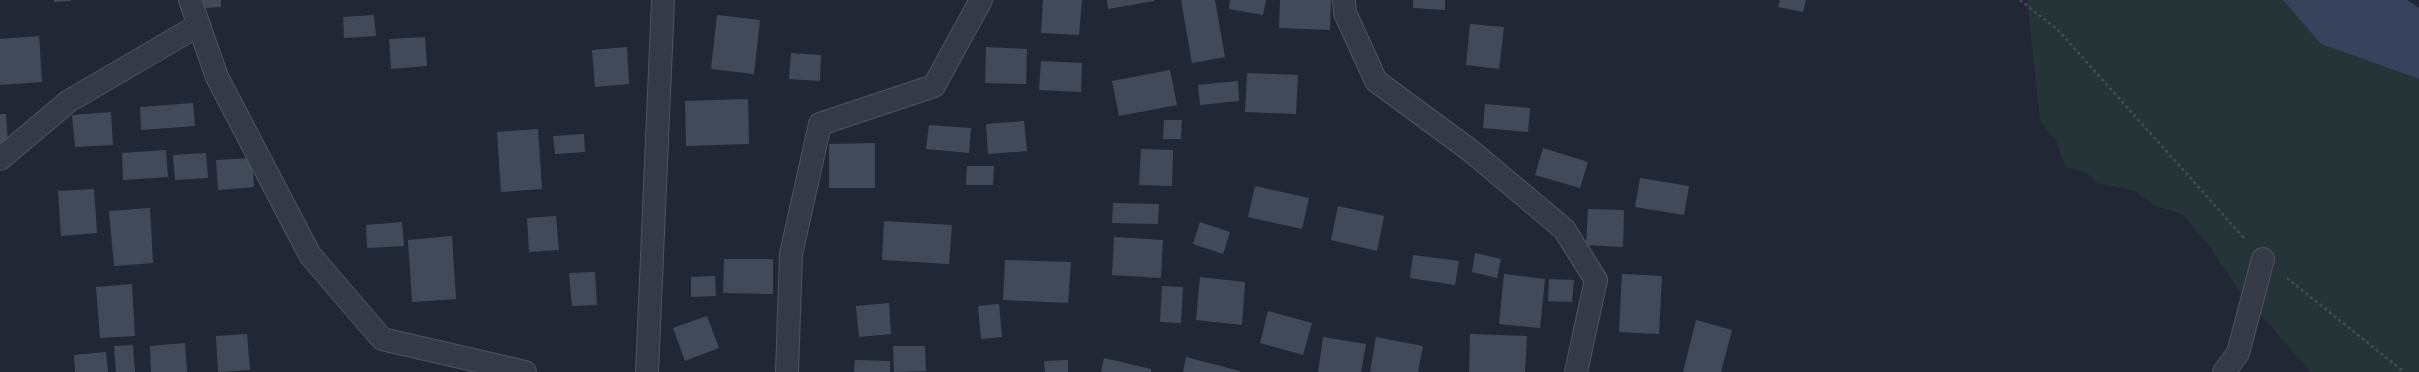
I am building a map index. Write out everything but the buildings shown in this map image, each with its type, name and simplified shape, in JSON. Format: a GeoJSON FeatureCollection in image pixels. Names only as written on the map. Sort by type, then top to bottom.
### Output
{"type":"FeatureCollection","features":[{"type":"Feature","properties":{"kind":"street"},"geometry":{"type":"LineString","coordinates":[[190,0],[217,77],[310,255],[382,339],[525,372]]}},
{"type":"Feature","properties":{"kind":"street"},"geometry":{"type":"LineString","coordinates":[[647,372],[663,0]]}},
{"type":"Feature","properties":{"kind":"street"},"geometry":{"type":"LineString","coordinates":[[787,372],[791,254],[820,124],[934,86],[981,0]]}},
{"type":"Feature","properties":{"kind":"street"},"geometry":{"type":"LineString","coordinates":[[1344,0],[1345,13],[1376,81],[1471,151],[1564,229],[1596,280],[1576,372]]}},
{"type":"Feature","properties":{"kind":"street"},"geometry":{"type":"LineString","coordinates":[[0,159],[70,101],[199,25]]}},
{"type":"Feature","properties":{"kind":"street"},"geometry":{"type":"LineString","coordinates":[[2224,372],[2238,353],[2263,259]]}},
{"type":"Feature","properties":{"kind":"path"},"geometry":{"type":"LineString","coordinates":[[2020,0],[2058,30],[2263,259],[2404,372]]}},
{"type":"Feature","properties":{"kind":"shaded area"},"geometry":{"type":"Polygon","coordinates":[[[2027,0],[2283,0],[2321,44],[2419,79],[2419,372],[2311,372],[2239,290],[2205,240],[2182,214],[2155,206],[2135,191],[2096,183],[2091,177],[2083,172],[2066,168],[2056,141],[2040,120],[2027,0]]]}},
{"type":"Feature","properties":{"kind":"water"},"geometry":{"type":"Polygon","coordinates":[[[2283,0],[2407,0],[2419,8],[2419,79],[2321,44],[2283,0]]]}}]}
